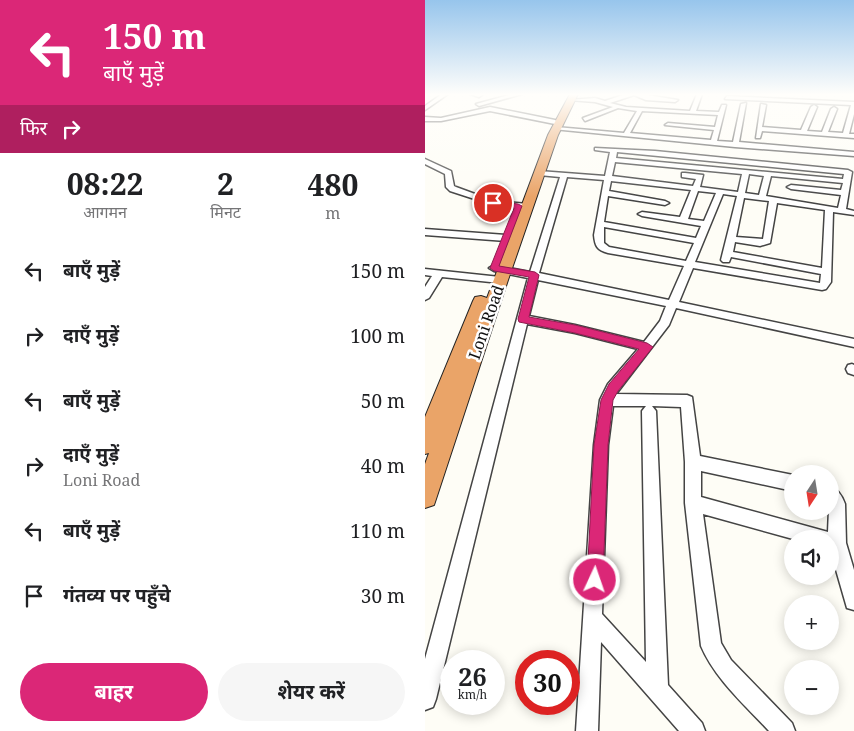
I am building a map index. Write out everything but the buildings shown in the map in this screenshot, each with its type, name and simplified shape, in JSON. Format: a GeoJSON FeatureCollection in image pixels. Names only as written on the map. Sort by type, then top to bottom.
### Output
{"type":"FeatureCollection","features":[{"type":"Feature","properties":{"kind":"highway","name":"Loni Road"},"geometry":{"type":"LineString","coordinates":[[425,444],[497,274],[523,206],[531,172],[553,128]]}},
{"type":"Feature","properties":{"kind":"highway","name":"Loni Road"},"geometry":{"type":"LineString","coordinates":[[425,496],[493,304],[497,274],[506,238],[539,174],[554,128]]}},
{"type":"Feature","properties":{"kind":"street"},"geometry":{"type":"LineString","coordinates":[[575,128],[626,136],[735,145],[753,149]]}},
{"type":"Feature","properties":{"kind":"street"},"geometry":{"type":"LineString","coordinates":[[626,136],[630,128]]}},
{"type":"Feature","properties":{"kind":"street"},"geometry":{"type":"LineString","coordinates":[[663,139],[667,128]]}},
{"type":"Feature","properties":{"kind":"street"},"geometry":{"type":"LineString","coordinates":[[713,143],[718,128]]}},
{"type":"Feature","properties":{"kind":"street"},"geometry":{"type":"LineString","coordinates":[[735,145],[739,128]]}},
{"type":"Feature","properties":{"kind":"street"},"geometry":{"type":"LineString","coordinates":[[751,163],[760,128]]}},
{"type":"Feature","properties":{"kind":"street"},"geometry":{"type":"LineString","coordinates":[[803,133],[805,128]]}},
{"type":"Feature","properties":{"kind":"street"},"geometry":{"type":"LineString","coordinates":[[824,134],[826,128]]}},
{"type":"Feature","properties":{"kind":"street"},"geometry":{"type":"LineString","coordinates":[[845,136],[847,128]]}},
{"type":"Feature","properties":{"kind":"street"},"geometry":{"type":"LineString","coordinates":[[759,133],[854,136]]}},
{"type":"Feature","properties":{"kind":"street"},"geometry":{"type":"LineString","coordinates":[[759,133],[768,138]]}},
{"type":"Feature","properties":{"kind":"street"},"geometry":{"type":"LineString","coordinates":[[796,140],[805,140]]}},
{"type":"Feature","properties":{"kind":"street"},"geometry":{"type":"LineString","coordinates":[[623,143],[753,149],[776,148],[851,154],[842,211]]}},
{"type":"Feature","properties":{"kind":"street"},"geometry":{"type":"LineString","coordinates":[[776,148],[776,165]]}},
{"type":"Feature","properties":{"kind":"street"},"geometry":{"type":"LineString","coordinates":[[597,149],[848,172]]}},
{"type":"Feature","properties":{"kind":"street"},"geometry":{"type":"LineString","coordinates":[[793,149],[796,167]]}},
{"type":"Feature","properties":{"kind":"street"},"geometry":{"type":"LineString","coordinates":[[614,150],[601,224],[599,243],[603,248],[817,287],[825,285],[829,209]]}},
{"type":"Feature","properties":{"kind":"street"},"geometry":{"type":"LineString","coordinates":[[814,151],[817,168]]}},
{"type":"Feature","properties":{"kind":"street"},"geometry":{"type":"LineString","coordinates":[[612,160],[846,181]]}},
{"type":"Feature","properties":{"kind":"street"},"geometry":{"type":"LineString","coordinates":[[425,161],[448,173],[450,186],[453,189],[493,203],[523,206]]}},
{"type":"Feature","properties":{"kind":"street"},"geometry":{"type":"LineString","coordinates":[[724,269],[746,172]]}},
{"type":"Feature","properties":{"kind":"street"},"geometry":{"type":"LineString","coordinates":[[539,174],[609,177],[630,174],[700,177],[683,221]]}},
{"type":"Feature","properties":{"kind":"street"},"geometry":{"type":"LineString","coordinates":[[630,174],[674,185],[854,213]]}},
{"type":"Feature","properties":{"kind":"street"},"geometry":{"type":"LineString","coordinates":[[762,198],[768,174]]}},
{"type":"Feature","properties":{"kind":"street"},"geometry":{"type":"LineString","coordinates":[[425,699],[523,319],[565,175]]}},
{"type":"Feature","properties":{"kind":"street"},"geometry":{"type":"LineString","coordinates":[[789,203],[793,176]]}},
{"type":"Feature","properties":{"kind":"street"},"geometry":{"type":"LineString","coordinates":[[659,216],[674,185]]}},
{"type":"Feature","properties":{"kind":"street"},"geometry":{"type":"LineString","coordinates":[[791,187],[845,193]]}},
{"type":"Feature","properties":{"kind":"street"},"geometry":{"type":"LineString","coordinates":[[588,731],[601,445],[607,400],[613,388],[660,330],[674,304],[720,192]]}},
{"type":"Feature","properties":{"kind":"street"},"geometry":{"type":"LineString","coordinates":[[605,194],[665,203]]}},
{"type":"Feature","properties":{"kind":"street"},"geometry":{"type":"LineString","coordinates":[[730,239],[760,243],[767,241],[773,200]]}},
{"type":"Feature","properties":{"kind":"street"},"geometry":{"type":"LineString","coordinates":[[642,214],[707,224]]}},
{"type":"Feature","properties":{"kind":"street"},"geometry":{"type":"LineString","coordinates":[[601,224],[699,241]]}},
{"type":"Feature","properties":{"kind":"street"},"geometry":{"type":"LineString","coordinates":[[425,232],[506,238]]}},
{"type":"Feature","properties":{"kind":"street"},"geometry":{"type":"LineString","coordinates":[[728,254],[827,272]]}},
{"type":"Feature","properties":{"kind":"street"},"geometry":{"type":"LineString","coordinates":[[425,272],[535,275],[854,343]]}},
{"type":"Feature","properties":{"kind":"street"},"geometry":{"type":"LineString","coordinates":[[425,296],[439,273]]}},
{"type":"Feature","properties":{"kind":"street"},"geometry":{"type":"LineString","coordinates":[[523,319],[575,329],[647,347]]}},
{"type":"Feature","properties":{"kind":"street"},"geometry":{"type":"LineString","coordinates":[[607,400],[687,401],[693,462],[693,503],[711,646],[724,667],[784,731]]}},
{"type":"Feature","properties":{"kind":"street"},"geometry":{"type":"LineString","coordinates":[[649,411],[657,687]]}},
{"type":"Feature","properties":{"kind":"street"},"geometry":{"type":"LineString","coordinates":[[693,462],[784,481]]}},
{"type":"Feature","properties":{"kind":"street"},"geometry":{"type":"LineString","coordinates":[[693,503],[791,530]]}},
{"type":"Feature","properties":{"kind":"street"},"geometry":{"type":"LineString","coordinates":[[839,562],[854,601]]}},
{"type":"Feature","properties":{"kind":"street"},"geometry":{"type":"LineString","coordinates":[[593,618],[657,687],[694,731]]}},
{"type":"Feature","properties":{"kind":"route"},"geometry":{"type":"LineString","coordinates":[[493,203],[518,206],[494,268],[535,275],[523,319],[575,329],[647,347],[613,388],[605,408],[601,445],[595,580]]}}]}
